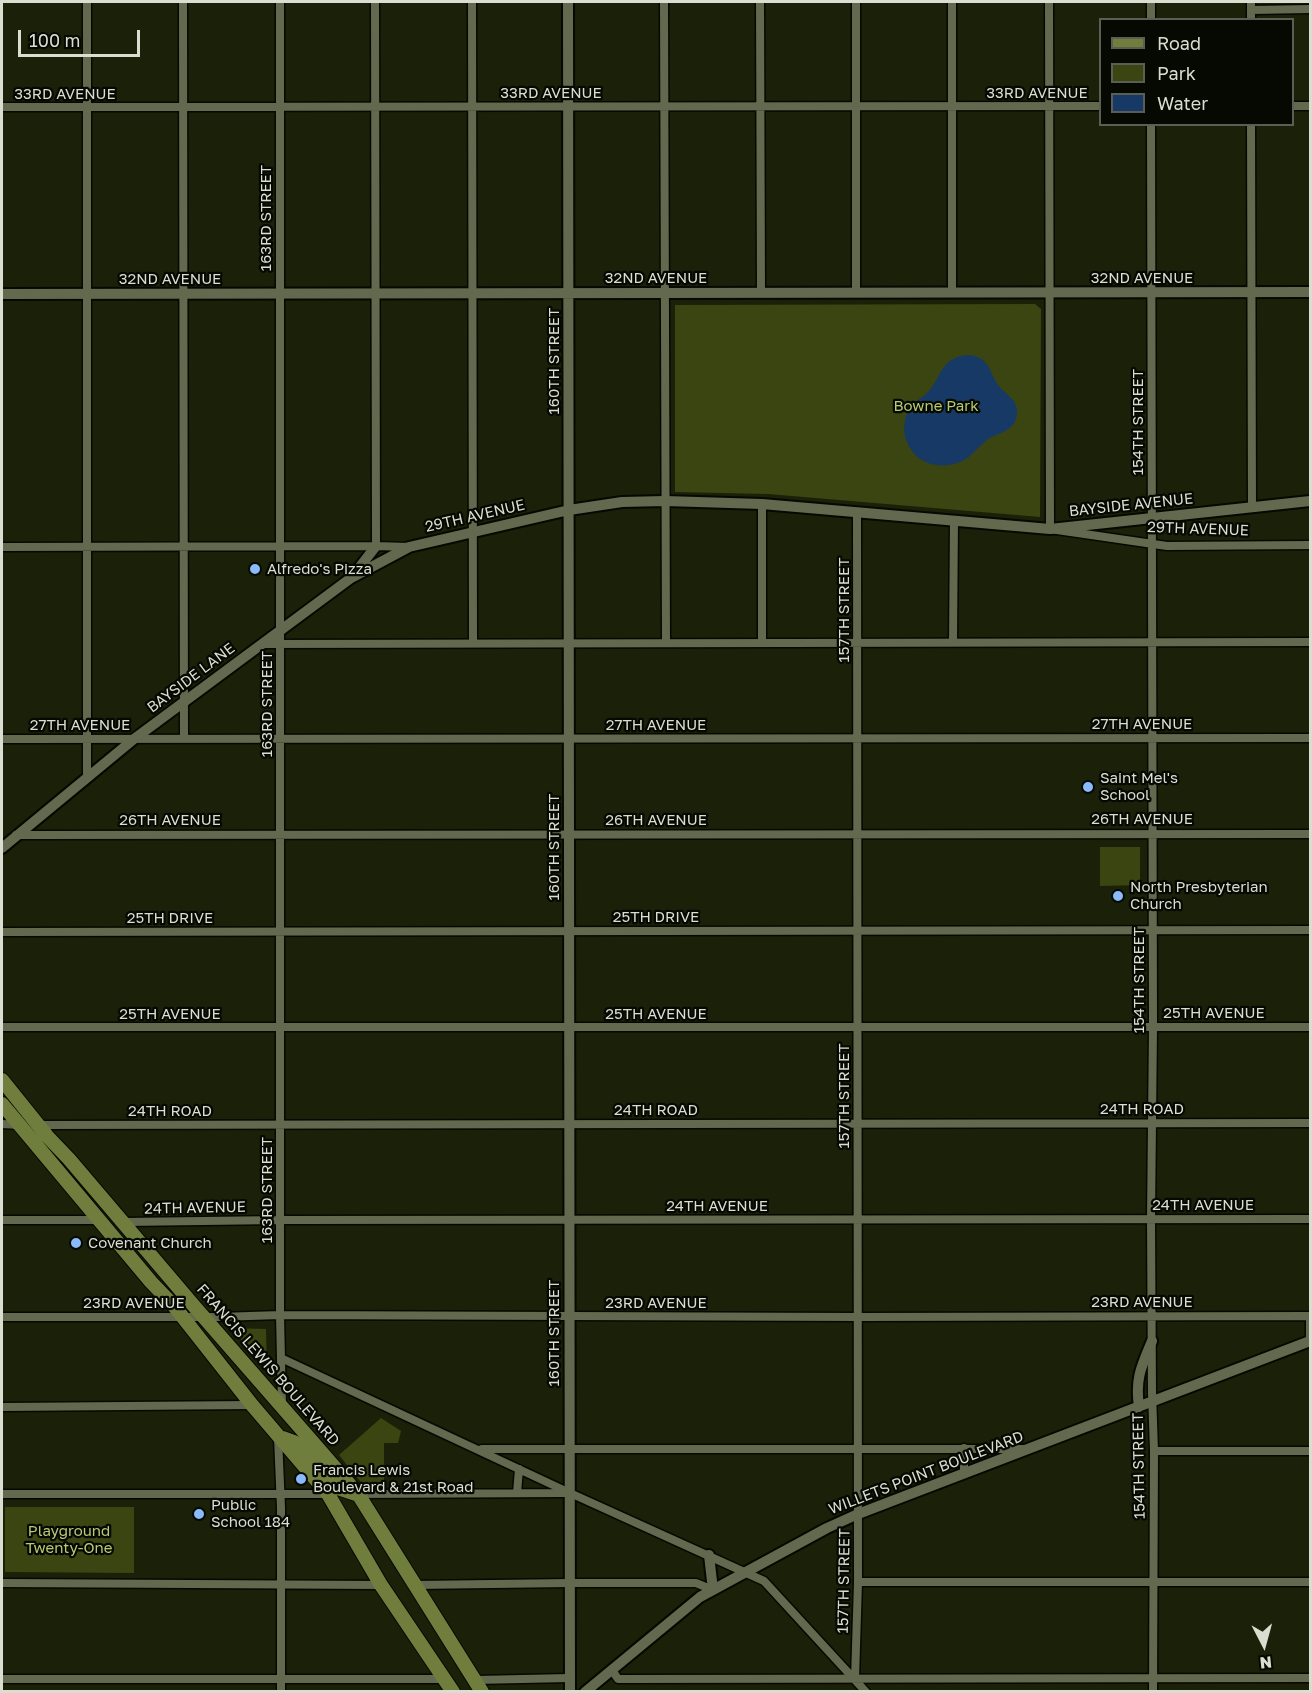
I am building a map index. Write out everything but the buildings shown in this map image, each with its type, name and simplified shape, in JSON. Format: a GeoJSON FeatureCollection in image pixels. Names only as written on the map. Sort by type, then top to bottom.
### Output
{"type":"FeatureCollection","features":[{"type":"Feature","properties":{"kind":"main road","name":"FRANCIS LEWIS BOULEVARD"},"geometry":{"type":"LineString","coordinates":[[2,1080],[38,1125],[358,1494],[478,1686]]}},
{"type":"Feature","properties":{"kind":"main road"},"geometry":{"type":"LineString","coordinates":[[2,1104],[98,1220],[183,1317],[252,1405],[328,1494],[381,1585],[453,1692]]}},
{"type":"Feature","properties":{"kind":"main road"},"geometry":{"type":"LineString","coordinates":[[278,1436],[294,1442],[313,1459],[338,1488],[358,1494]]}},
{"type":"Feature","properties":{"kind":"main road"},"geometry":{"type":"LineString","coordinates":[[445,1679],[458,1685],[465,1692]]}},
{"type":"Feature","properties":{"kind":"street"},"geometry":{"type":"LineString","coordinates":[[87,2],[87,776]]}},
{"type":"Feature","properties":{"kind":"street"},"geometry":{"type":"LineString","coordinates":[[183,2],[184,739]]}},
{"type":"Feature","properties":{"kind":"street","name":"163RD STREET"},"geometry":{"type":"LineString","coordinates":[[279,2],[280,1315],[282,1406]]}},
{"type":"Feature","properties":{"kind":"street"},"geometry":{"type":"LineString","coordinates":[[351,578],[376,546],[375,2]]}},
{"type":"Feature","properties":{"kind":"street"},"geometry":{"type":"LineString","coordinates":[[472,2],[473,643]]}},
{"type":"Feature","properties":{"kind":"street","name":"160TH STREET"},"geometry":{"type":"LineString","coordinates":[[568,2],[570,1692]]}},
{"type":"Feature","properties":{"kind":"street"},"geometry":{"type":"LineString","coordinates":[[664,2],[666,642]]}},
{"type":"Feature","properties":{"kind":"street"},"geometry":{"type":"LineString","coordinates":[[760,2],[761,293]]}},
{"type":"Feature","properties":{"kind":"street"},"geometry":{"type":"LineString","coordinates":[[856,2],[856,293]]}},
{"type":"Feature","properties":{"kind":"street"},"geometry":{"type":"LineString","coordinates":[[952,2],[952,293]]}},
{"type":"Feature","properties":{"kind":"street"},"geometry":{"type":"LineString","coordinates":[[1049,2],[1050,529]]}},
{"type":"Feature","properties":{"kind":"street"},"geometry":{"type":"LineString","coordinates":[[1151,2],[1151,18]]}},
{"type":"Feature","properties":{"kind":"street"},"geometry":{"type":"LineString","coordinates":[[1251,6],[1311,9]]}},
{"type":"Feature","properties":{"kind":"street","name":"33RD AVENUE"},"geometry":{"type":"LineString","coordinates":[[2,107],[1099,106]]}},
{"type":"Feature","properties":{"kind":"street"},"geometry":{"type":"LineString","coordinates":[[1294,106],[1311,106]]}},
{"type":"Feature","properties":{"kind":"street","name":"154TH STREET"},"geometry":{"type":"LineString","coordinates":[[1151,126],[1153,738],[1151,1219],[1154,1692]]}},
{"type":"Feature","properties":{"kind":"street"},"geometry":{"type":"LineString","coordinates":[[1251,126],[1252,508]]}},
{"type":"Feature","properties":{"kind":"street","name":"32ND AVENUE"},"geometry":{"type":"LineString","coordinates":[[2,294],[1311,292]]}},
{"type":"Feature","properties":{"kind":"street","name":"BAYSIDE AVENUE"},"geometry":{"type":"LineString","coordinates":[[954,520],[1050,529],[1311,501]]}},
{"type":"Feature","properties":{"kind":"street","name":"29TH AVENUE"},"geometry":{"type":"LineString","coordinates":[[2,546],[409,547],[569,510],[622,502],[762,504],[954,520]]}},
{"type":"Feature","properties":{"kind":"street"},"geometry":{"type":"LineString","coordinates":[[762,504],[762,642]]}},
{"type":"Feature","properties":{"kind":"street","name":"157TH STREET"},"geometry":{"type":"LineString","coordinates":[[855,1679],[858,1582],[857,512]]}},
{"type":"Feature","properties":{"kind":"street"},"geometry":{"type":"LineString","coordinates":[[953,642],[954,520]]}},
{"type":"Feature","properties":{"kind":"street","name":"29TH AVENUE"},"geometry":{"type":"LineString","coordinates":[[1050,529],[1167,546],[1311,545]]}},
{"type":"Feature","properties":{"kind":"street","name":"BAYSIDE LANE"},"geometry":{"type":"LineString","coordinates":[[2,848],[134,739],[280,630],[351,578],[409,547]]}},
{"type":"Feature","properties":{"kind":"street"},"geometry":{"type":"LineString","coordinates":[[262,644],[1311,642]]}},
{"type":"Feature","properties":{"kind":"street","name":"27TH AVENUE"},"geometry":{"type":"LineString","coordinates":[[2,739],[1311,738]]}},
{"type":"Feature","properties":{"kind":"street","name":"26TH AVENUE"},"geometry":{"type":"LineString","coordinates":[[2,835],[1311,834]]}},
{"type":"Feature","properties":{"kind":"street","name":"25TH DRIVE"},"geometry":{"type":"LineString","coordinates":[[2,932],[1311,930]]}},
{"type":"Feature","properties":{"kind":"street","name":"25TH AVENUE"},"geometry":{"type":"LineString","coordinates":[[2,1027],[1311,1027]]}},
{"type":"Feature","properties":{"kind":"street","name":"24TH ROAD"},"geometry":{"type":"LineString","coordinates":[[2,1124],[1311,1123]]}},
{"type":"Feature","properties":{"kind":"street","name":"24TH AVENUE"},"geometry":{"type":"LineString","coordinates":[[124,1222],[1311,1219]]}},
{"type":"Feature","properties":{"kind":"street"},"geometry":{"type":"LineString","coordinates":[[2,1220],[98,1220]]}},
{"type":"Feature","properties":{"kind":"street"},"geometry":{"type":"LineString","coordinates":[[1310,1316],[1310,1341]]}},
{"type":"Feature","properties":{"kind":"street","name":"23RD AVENUE"},"geometry":{"type":"LineString","coordinates":[[2,1317],[1310,1316]]}},
{"type":"Feature","properties":{"kind":"street"},"geometry":{"type":"LineString","coordinates":[[1139,1407],[1139,1372],[1152,1341]]}},
{"type":"Feature","properties":{"kind":"street","name":"WILLETS POINT BOULEVARD"},"geometry":{"type":"LineString","coordinates":[[585,1692],[700,1597],[826,1528],[1310,1341]]}},
{"type":"Feature","properties":{"kind":"street"},"geometry":{"type":"LineString","coordinates":[[281,1358],[764,1581],[866,1692]]}},
{"type":"Feature","properties":{"kind":"street"},"geometry":{"type":"LineString","coordinates":[[2,1407],[252,1405]]}},
{"type":"Feature","properties":{"kind":"street"},"geometry":{"type":"LineString","coordinates":[[278,1436],[281,1692]]}},
{"type":"Feature","properties":{"kind":"street"},"geometry":{"type":"LineString","coordinates":[[964,1448],[964,1474]]}},
{"type":"Feature","properties":{"kind":"street"},"geometry":{"type":"LineString","coordinates":[[479,1449],[1030,1449]]}},
{"type":"Feature","properties":{"kind":"street"},"geometry":{"type":"LineString","coordinates":[[1154,1451],[1311,1451]]}},
{"type":"Feature","properties":{"kind":"street"},"geometry":{"type":"LineString","coordinates":[[517,1493],[519,1469]]}},
{"type":"Feature","properties":{"kind":"street"},"geometry":{"type":"LineString","coordinates":[[2,1494],[570,1493]]}},
{"type":"Feature","properties":{"kind":"street"},"geometry":{"type":"LineString","coordinates":[[414,1585],[570,1582],[696,1583],[713,1590],[709,1555]]}},
{"type":"Feature","properties":{"kind":"street"},"geometry":{"type":"LineString","coordinates":[[858,1582],[1311,1582]]}},
{"type":"Feature","properties":{"kind":"street"},"geometry":{"type":"LineString","coordinates":[[2,1583],[381,1585]]}},
{"type":"Feature","properties":{"kind":"street"},"geometry":{"type":"LineString","coordinates":[[612,1670],[618,1678],[1311,1678]]}},
{"type":"Feature","properties":{"kind":"street"},"geometry":{"type":"LineString","coordinates":[[478,1686],[569,1678]]}},
{"type":"Feature","properties":{"kind":"street"},"geometry":{"type":"LineString","coordinates":[[2,1679],[445,1679]]}},
{"type":"Feature","properties":{"kind":"green space","name":"Bowne Park"},"geometry":{"type":"Polygon","coordinates":[[[1035,304],[1041,309],[1040,517],[768,494],[675,492],[675,305],[1035,304]]]}},
{"type":"Feature","properties":{"kind":"green space"},"geometry":{"type":"Polygon","coordinates":[[[1100,847],[1140,847],[1140,885],[1100,886],[1100,847]]]}},
{"type":"Feature","properties":{"kind":"green space"},"geometry":{"type":"Polygon","coordinates":[[[231,1328],[266,1329],[267,1368],[231,1328]]]}},
{"type":"Feature","properties":{"kind":"green space"},"geometry":{"type":"Polygon","coordinates":[[[381,1418],[401,1431],[398,1443],[384,1443],[384,1485],[364,1486],[339,1455],[381,1418]]]}},
{"type":"Feature","properties":{"kind":"green space","name":"Playground Twenty-One"},"geometry":{"type":"Polygon","coordinates":[[[5,1507],[134,1507],[134,1573],[5,1572],[5,1507]]]}},
{"type":"Feature","properties":{"kind":"water"},"geometry":{"type":"Polygon","coordinates":[[[967,355],[978,357],[985,362],[998,384],[1015,403],[1016,419],[1011,427],[988,439],[962,461],[934,465],[920,459],[909,446],[904,430],[907,414],[914,404],[929,391],[947,363],[967,355]]]}},
{"type":"Feature","properties":{"kind":"place","name":"Alfredo's Pizza"},"geometry":{"type":"Point","coordinates":[255,569]}},
{"type":"Feature","properties":{"kind":"place","name":"Saint Mel's School"},"geometry":{"type":"Point","coordinates":[1088,787]}},
{"type":"Feature","properties":{"kind":"place","name":"North Presbyterian Church"},"geometry":{"type":"Point","coordinates":[1118,896]}},
{"type":"Feature","properties":{"kind":"place","name":"Covenant Church"},"geometry":{"type":"Point","coordinates":[76,1243]}},
{"type":"Feature","properties":{"kind":"place","name":"Francis Lewis Boulevard & 21st Road"},"geometry":{"type":"Point","coordinates":[301,1479]}},
{"type":"Feature","properties":{"kind":"place","name":"Public School 184"},"geometry":{"type":"Point","coordinates":[199,1514]}}]}
